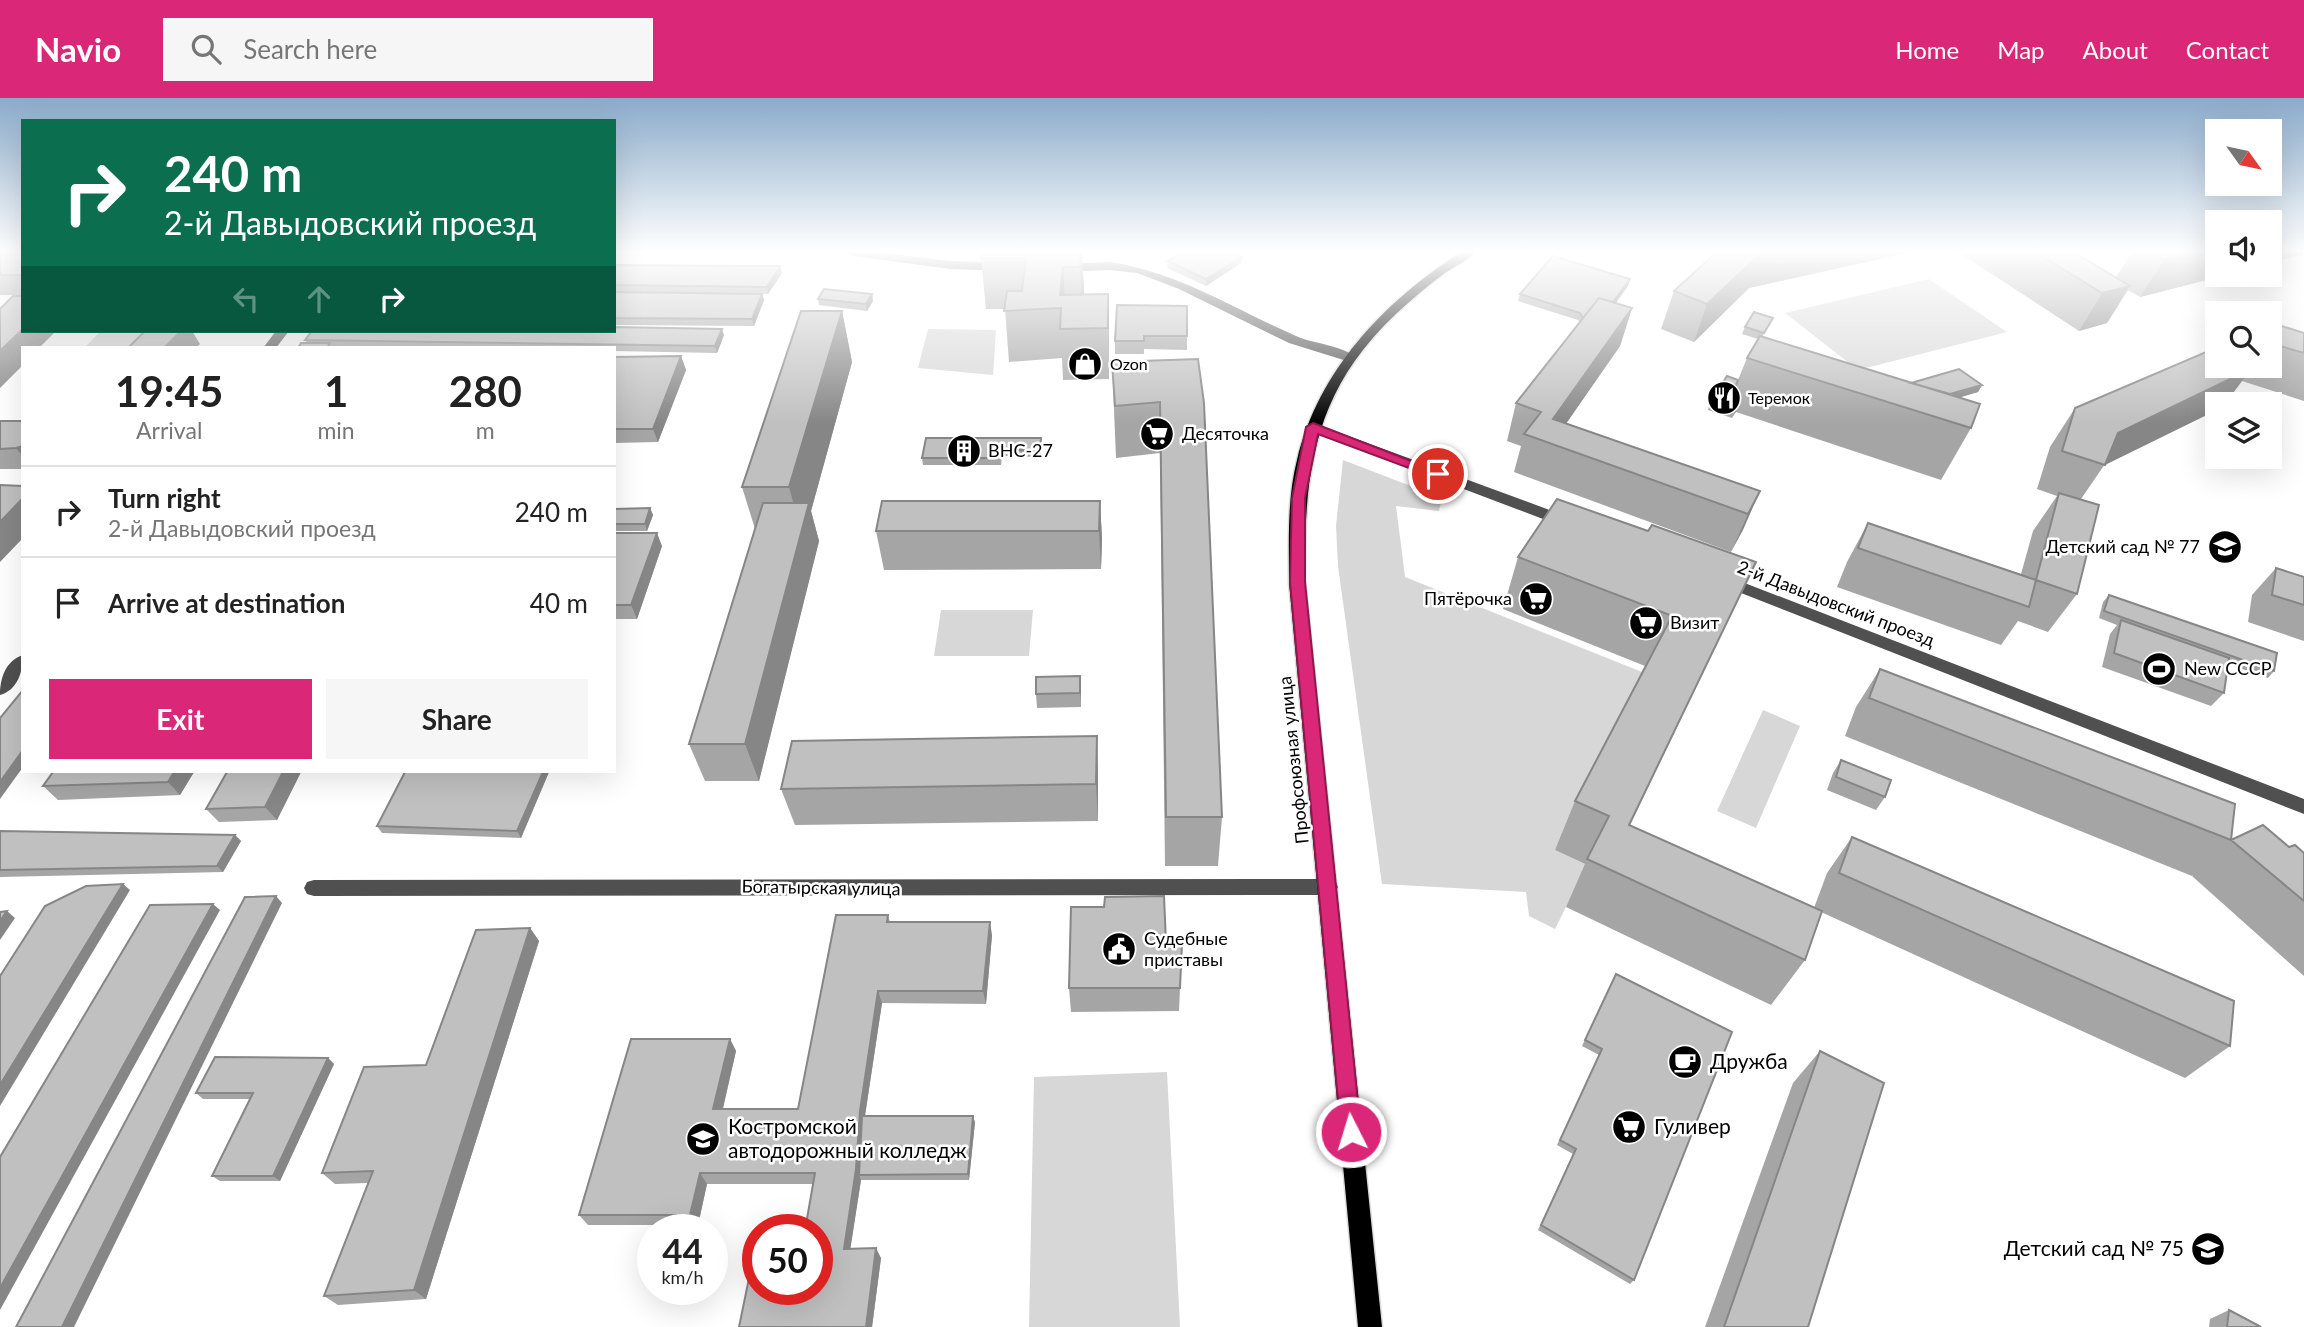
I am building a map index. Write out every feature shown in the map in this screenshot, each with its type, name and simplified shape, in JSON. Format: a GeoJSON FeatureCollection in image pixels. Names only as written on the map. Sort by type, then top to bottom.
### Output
{"type":"FeatureCollection","features":[{"type":"Feature","properties":{"kind":"main road","name":"Профсоюзная улица"},"geometry":{"type":"LineString","coordinates":[[1370,1327],[1297,582],[1298,498],[1313,427],[1350,358],[1396,309]]}},
{"type":"Feature","properties":{"kind":"street"},"geometry":{"type":"LineString","coordinates":[[1230,309],[1294,341],[1350,358]]}},
{"type":"Feature","properties":{"kind":"street"},"geometry":{"type":"LineString","coordinates":[[1313,427],[1587,529]]}},
{"type":"Feature","properties":{"kind":"street","name":"2-й Давыдовский проезд"},"geometry":{"type":"LineString","coordinates":[[1704,573],[2304,807]]}},
{"type":"Feature","properties":{"kind":"street"},"geometry":{"type":"LineString","coordinates":[[0,689],[21,663]]}},
{"type":"Feature","properties":{"kind":"street","name":"Богатырская улица"},"geometry":{"type":"LineString","coordinates":[[314,888],[1328,887]]}},
{"type":"Feature","properties":{"kind":"shaded area"},"geometry":{"type":"Polygon","coordinates":[[[1800,309],[1974,309],[2007,332],[1858,370],[1785,313],[1800,309]]]}},
{"type":"Feature","properties":{"kind":"shaded area"},"geometry":{"type":"Polygon","coordinates":[[[928,329],[996,330],[993,375],[918,368],[928,329]]]}},
{"type":"Feature","properties":{"kind":"shaded area"},"geometry":{"type":"Polygon","coordinates":[[[99,333],[143,333],[131,346],[86,346],[99,333]]]}},
{"type":"Feature","properties":{"kind":"shaded area"},"geometry":{"type":"Polygon","coordinates":[[[1343,460],[1442,498],[1439,511],[1396,506],[1405,577],[1647,674],[1555,850],[1587,865],[1555,929],[1529,916],[1526,892],[1382,884],[1338,566],[1336,526],[1343,460]]]}},
{"type":"Feature","properties":{"kind":"shaded area"},"geometry":{"type":"Polygon","coordinates":[[[941,610],[1033,610],[1029,656],[934,656],[941,610]]]}},
{"type":"Feature","properties":{"kind":"shaded area"},"geometry":{"type":"Polygon","coordinates":[[[1763,710],[1800,726],[1756,828],[1717,811],[1763,710]]]}},
{"type":"Feature","properties":{"kind":"shaded area"},"geometry":{"type":"Polygon","coordinates":[[[1167,1072],[1180,1327],[1029,1327],[1034,1077],[1167,1072]]]}},
{"type":"Feature","properties":{"kind":"building"},"geometry":{"type":"Polygon","coordinates":[[[0,309],[21,309],[21,331],[0,351],[0,309]]]}},
{"type":"Feature","properties":{"kind":"building"},"geometry":{"type":"Polygon","coordinates":[[[616,309],[756,309],[752,319],[616,318],[616,309]]]}},
{"type":"Feature","properties":{"kind":"building"},"geometry":{"type":"Polygon","coordinates":[[[1061,309],[1108,309],[1108,328],[1060,329],[1061,309]]]}},
{"type":"Feature","properties":{"kind":"building"},"geometry":{"type":"Polygon","coordinates":[[[1117,309],[1187,309],[1187,336],[1144,336],[1144,341],[1115,341],[1117,309]]]}},
{"type":"Feature","properties":{"kind":"building"},"geometry":{"type":"Polygon","coordinates":[[[1568,309],[1590,309],[1583,318],[1580,313],[1568,309]]]}},
{"type":"Feature","properties":{"kind":"building"},"geometry":{"type":"Polygon","coordinates":[[[1590,309],[1631,309],[1553,419],[1760,491],[1748,514],[1524,434],[1541,412],[1516,403],[1590,309]]]}},
{"type":"Feature","properties":{"kind":"building"},"geometry":{"type":"Polygon","coordinates":[[[801,311],[842,311],[789,487],[742,487],[801,311]]]}},
{"type":"Feature","properties":{"kind":"building"},"geometry":{"type":"Polygon","coordinates":[[[1754,312],[1773,318],[1764,333],[1745,327],[1754,312]]]}},
{"type":"Feature","properties":{"kind":"building"},"geometry":{"type":"Polygon","coordinates":[[[2282,326],[2304,333],[2304,353],[2282,347],[2282,326]]]}},
{"type":"Feature","properties":{"kind":"building"},"geometry":{"type":"Polygon","coordinates":[[[616,327],[722,329],[715,346],[305,340],[310,333],[616,333],[616,327]]]}},
{"type":"Feature","properties":{"kind":"building"},"geometry":{"type":"Polygon","coordinates":[[[143,333],[179,333],[166,346],[130,346],[143,333]]]}},
{"type":"Feature","properties":{"kind":"building"},"geometry":{"type":"Polygon","coordinates":[[[1760,336],[1980,404],[1971,428],[1747,358],[1760,336]]]}},
{"type":"Feature","properties":{"kind":"building"},"geometry":{"type":"Polygon","coordinates":[[[301,343],[330,343],[328,346],[299,346],[301,343]]]}},
{"type":"Feature","properties":{"kind":"building"},"geometry":{"type":"Polygon","coordinates":[[[2205,352],[2205,378],[2232,378],[2118,433],[2105,465],[2062,451],[2075,408],[2205,352]]]}},
{"type":"Feature","properties":{"kind":"building"},"geometry":{"type":"Polygon","coordinates":[[[681,356],[653,429],[616,429],[616,357],[681,356]]]}},
{"type":"Feature","properties":{"kind":"building"},"geometry":{"type":"Polygon","coordinates":[[[1198,359],[1204,403],[1222,817],[1166,817],[1160,402],[1115,406],[1112,362],[1198,359]]]}},
{"type":"Feature","properties":{"kind":"building"},"geometry":{"type":"Polygon","coordinates":[[[1959,369],[1982,385],[1950,394],[1911,383],[1959,369]]]}},
{"type":"Feature","properties":{"kind":"building"},"geometry":{"type":"Polygon","coordinates":[[[1727,376],[1738,380],[1729,402],[1739,406],[1735,411],[1710,403],[1727,376]]]}},
{"type":"Feature","properties":{"kind":"building"},"geometry":{"type":"Polygon","coordinates":[[[0,421],[21,421],[21,447],[0,449],[0,421]]]}},
{"type":"Feature","properties":{"kind":"building"},"geometry":{"type":"Polygon","coordinates":[[[926,438],[1041,438],[1040,450],[1001,450],[1000,458],[922,458],[926,438]]]}},
{"type":"Feature","properties":{"kind":"building"},"geometry":{"type":"Polygon","coordinates":[[[0,485],[21,486],[21,500],[0,522],[0,485]]]}},
{"type":"Feature","properties":{"kind":"building"},"geometry":{"type":"Polygon","coordinates":[[[2059,493],[2099,505],[2077,594],[2036,580],[2059,493]]]}},
{"type":"Feature","properties":{"kind":"building"},"geometry":{"type":"Polygon","coordinates":[[[1557,499],[1648,531],[1652,525],[1756,562],[1629,825],[1822,911],[1805,960],[1587,859],[1609,816],[1575,801],[1670,620],[1681,624],[1683,620],[1518,557],[1557,499]]]}},
{"type":"Feature","properties":{"kind":"building"},"geometry":{"type":"Polygon","coordinates":[[[882,501],[1100,501],[1099,531],[876,531],[882,501]]]}},
{"type":"Feature","properties":{"kind":"building"},"geometry":{"type":"Polygon","coordinates":[[[763,503],[809,503],[745,744],[689,744],[763,503]]]}},
{"type":"Feature","properties":{"kind":"building"},"geometry":{"type":"Polygon","coordinates":[[[650,508],[645,524],[616,524],[616,509],[650,508]]]}},
{"type":"Feature","properties":{"kind":"building"},"geometry":{"type":"Polygon","coordinates":[[[1868,523],[2036,580],[2029,607],[1858,548],[1868,523]]]}},
{"type":"Feature","properties":{"kind":"building"},"geometry":{"type":"Polygon","coordinates":[[[616,533],[657,533],[631,605],[616,605],[616,533]]]}},
{"type":"Feature","properties":{"kind":"building"},"geometry":{"type":"Polygon","coordinates":[[[2276,568],[2304,577],[2304,605],[2272,595],[2276,568]]]}},
{"type":"Feature","properties":{"kind":"building"},"geometry":{"type":"Polygon","coordinates":[[[2109,595],[2277,653],[2274,671],[2104,611],[2109,595]]]}},
{"type":"Feature","properties":{"kind":"building"},"geometry":{"type":"Polygon","coordinates":[[[2121,620],[2229,658],[2224,693],[2114,653],[2121,620]]]}},
{"type":"Feature","properties":{"kind":"building"},"geometry":{"type":"Polygon","coordinates":[[[1880,669],[2235,804],[2231,840],[1869,698],[1880,669]]]}},
{"type":"Feature","properties":{"kind":"building"},"geometry":{"type":"Polygon","coordinates":[[[1080,676],[1080,693],[1036,694],[1036,677],[1080,676]]]}},
{"type":"Feature","properties":{"kind":"building"},"geometry":{"type":"Polygon","coordinates":[[[21,692],[21,753],[0,782],[0,718],[21,692]]]}},
{"type":"Feature","properties":{"kind":"building"},"geometry":{"type":"Polygon","coordinates":[[[1097,736],[1096,784],[781,789],[792,741],[1097,736]]]}},
{"type":"Feature","properties":{"kind":"building"},"geometry":{"type":"Polygon","coordinates":[[[1841,760],[1891,780],[1885,797],[1836,777],[1841,760]]]}},
{"type":"Feature","properties":{"kind":"building"},"geometry":{"type":"Polygon","coordinates":[[[52,773],[173,773],[168,782],[43,786],[52,773]]]}},
{"type":"Feature","properties":{"kind":"building"},"geometry":{"type":"Polygon","coordinates":[[[226,773],[282,773],[265,807],[206,809],[226,773]]]}},
{"type":"Feature","properties":{"kind":"building"},"geometry":{"type":"Polygon","coordinates":[[[404,773],[543,773],[517,831],[377,826],[404,773]]]}},
{"type":"Feature","properties":{"kind":"building"},"geometry":{"type":"Polygon","coordinates":[[[2263,825],[2289,847],[2295,845],[2304,853],[2304,901],[2231,840],[2263,825]]]}},
{"type":"Feature","properties":{"kind":"building"},"geometry":{"type":"Polygon","coordinates":[[[0,831],[235,835],[217,866],[0,870],[0,831]]]}},
{"type":"Feature","properties":{"kind":"building"},"geometry":{"type":"Polygon","coordinates":[[[1852,837],[2234,1001],[2230,1046],[1839,873],[1852,837]]]}},
{"type":"Feature","properties":{"kind":"building"},"geometry":{"type":"Polygon","coordinates":[[[123,884],[0,1085],[0,976],[45,906],[86,886],[123,884]]]}},
{"type":"Feature","properties":{"kind":"building"},"geometry":{"type":"Polygon","coordinates":[[[276,896],[62,1327],[16,1327],[245,897],[276,896]]]}},
{"type":"Feature","properties":{"kind":"building","name":"Судебные приставы"},"geometry":{"type":"Polygon","coordinates":[[[1164,896],[1166,943],[1182,943],[1180,988],[1069,988],[1071,907],[1104,907],[1105,897],[1164,896]]]}},
{"type":"Feature","properties":{"kind":"building"},"geometry":{"type":"Polygon","coordinates":[[[213,904],[0,1288],[0,1157],[150,905],[213,904]]]}},
{"type":"Feature","properties":{"kind":"building"},"geometry":{"type":"Polygon","coordinates":[[[7,911],[0,921],[0,912],[7,911]]]}},
{"type":"Feature","properties":{"kind":"building"},"geometry":{"type":"Polygon","coordinates":[[[836,915],[888,915],[887,922],[990,922],[983,991],[878,991],[860,1111],[856,1169],[844,1249],[876,1248],[866,1327],[739,1327],[744,1305],[833,1305],[833,1214],[808,1214],[815,1173],[700,1173],[690,1214],[579,1215],[631,1039],[730,1039],[713,1109],[798,1109],[836,915]]]}},
{"type":"Feature","properties":{"kind":"building"},"geometry":{"type":"Polygon","coordinates":[[[530,928],[414,1290],[324,1296],[373,1171],[322,1173],[364,1067],[426,1065],[476,930],[530,928]]]}},
{"type":"Feature","properties":{"kind":"building","name":"Гуливер"},"geometry":{"type":"Polygon","coordinates":[[[1616,974],[1732,1032],[1634,1280],[1541,1225],[1576,1149],[1560,1140],[1602,1049],[1585,1040],[1616,974]]]}},
{"type":"Feature","properties":{"kind":"building"},"geometry":{"type":"Polygon","coordinates":[[[1820,1051],[1884,1083],[1808,1327],[1724,1327],[1820,1051]]]}},
{"type":"Feature","properties":{"kind":"building"},"geometry":{"type":"Polygon","coordinates":[[[215,1057],[328,1058],[273,1176],[212,1176],[253,1093],[196,1093],[215,1057]]]}},
{"type":"Feature","properties":{"kind":"building"},"geometry":{"type":"Polygon","coordinates":[[[862,1116],[973,1116],[968,1174],[859,1175],[862,1116]]]}},
{"type":"Feature","properties":{"kind":"building"},"geometry":{"type":"Polygon","coordinates":[[[2229,1310],[2261,1327],[2227,1327],[2229,1310]]]}},
{"type":"Feature","properties":{"kind":"place","name":"Ozon"},"geometry":{"type":"Point","coordinates":[1085,364]}},
{"type":"Feature","properties":{"kind":"place","name":"Теремок"},"geometry":{"type":"Point","coordinates":[1724,398]}},
{"type":"Feature","properties":{"kind":"place","name":"Десяточка"},"geometry":{"type":"Point","coordinates":[1157,434]}},
{"type":"Feature","properties":{"kind":"place","name":"ВНС-27"},"geometry":{"type":"Point","coordinates":[964,451]}},
{"type":"Feature","properties":{"kind":"place","name":"Детский сад № 77"},"geometry":{"type":"Point","coordinates":[2225,547]}},
{"type":"Feature","properties":{"kind":"place","name":"Пятёрочка"},"geometry":{"type":"Point","coordinates":[1536,599]}},
{"type":"Feature","properties":{"kind":"place","name":"Визит"},"geometry":{"type":"Point","coordinates":[1646,623]}},
{"type":"Feature","properties":{"kind":"place","name":"New СССР"},"geometry":{"type":"Point","coordinates":[2159,669]}},
{"type":"Feature","properties":{"kind":"place","name":"Судебные приставы"},"geometry":{"type":"Point","coordinates":[1119,949]}},
{"type":"Feature","properties":{"kind":"place","name":"Дружба"},"geometry":{"type":"Point","coordinates":[1685,1062]}},
{"type":"Feature","properties":{"kind":"place","name":"Гуливер"},"geometry":{"type":"Point","coordinates":[1629,1127]}},
{"type":"Feature","properties":{"kind":"place","name":"Костромской автодорожный колледж"},"geometry":{"type":"Point","coordinates":[703,1139]}},
{"type":"Feature","properties":{"kind":"place","name":"Детский сад № 75"},"geometry":{"type":"Point","coordinates":[2208,1249]}},
{"type":"Feature","properties":{"kind":"route"},"geometry":{"type":"LineString","coordinates":[[1351,1132],[1297,582],[1298,498],[1313,427],[1438,474]]}}]}
